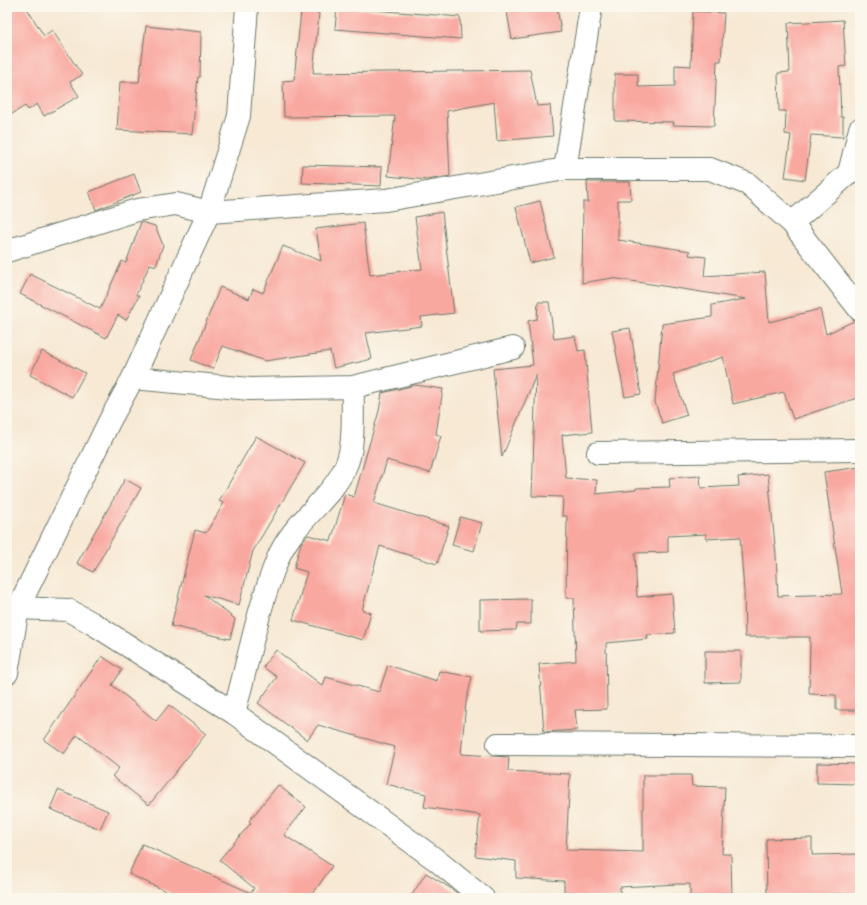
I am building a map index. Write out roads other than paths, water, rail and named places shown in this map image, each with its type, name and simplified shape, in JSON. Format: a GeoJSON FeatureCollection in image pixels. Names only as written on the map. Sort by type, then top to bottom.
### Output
{"type":"FeatureCollection","features":[{"type":"Feature","properties":{"kind":"street"},"geometry":{"type":"LineString","coordinates":[[7,673],[18,608],[133,378],[209,212],[238,116],[247,7]]}},
{"type":"Feature","properties":{"kind":"street"},"geometry":{"type":"LineString","coordinates":[[565,169],[591,7]]}},
{"type":"Feature","properties":{"kind":"street"},"geometry":{"type":"LineString","coordinates":[[792,223],[854,172],[860,129]]}},
{"type":"Feature","properties":{"kind":"street"},"geometry":{"type":"LineString","coordinates":[[7,251],[137,210],[176,204],[209,212],[386,200],[565,169],[710,168],[748,184],[792,223],[860,310]]}},
{"type":"Feature","properties":{"kind":"street"},"geometry":{"type":"LineString","coordinates":[[133,378],[250,389],[353,387],[513,348]]}},
{"type":"Feature","properties":{"kind":"street"},"geometry":{"type":"LineString","coordinates":[[234,713],[268,587],[278,557],[290,535],[335,484],[348,462],[352,435],[353,387]]}},
{"type":"Feature","properties":{"kind":"street"},"geometry":{"type":"LineString","coordinates":[[598,453],[860,450]]}},
{"type":"Feature","properties":{"kind":"street"},"geometry":{"type":"LineString","coordinates":[[18,608],[68,610],[92,622],[234,713],[435,859],[483,898]]}},
{"type":"Feature","properties":{"kind":"street"},"geometry":{"type":"LineString","coordinates":[[498,744],[860,746]]}}]}
